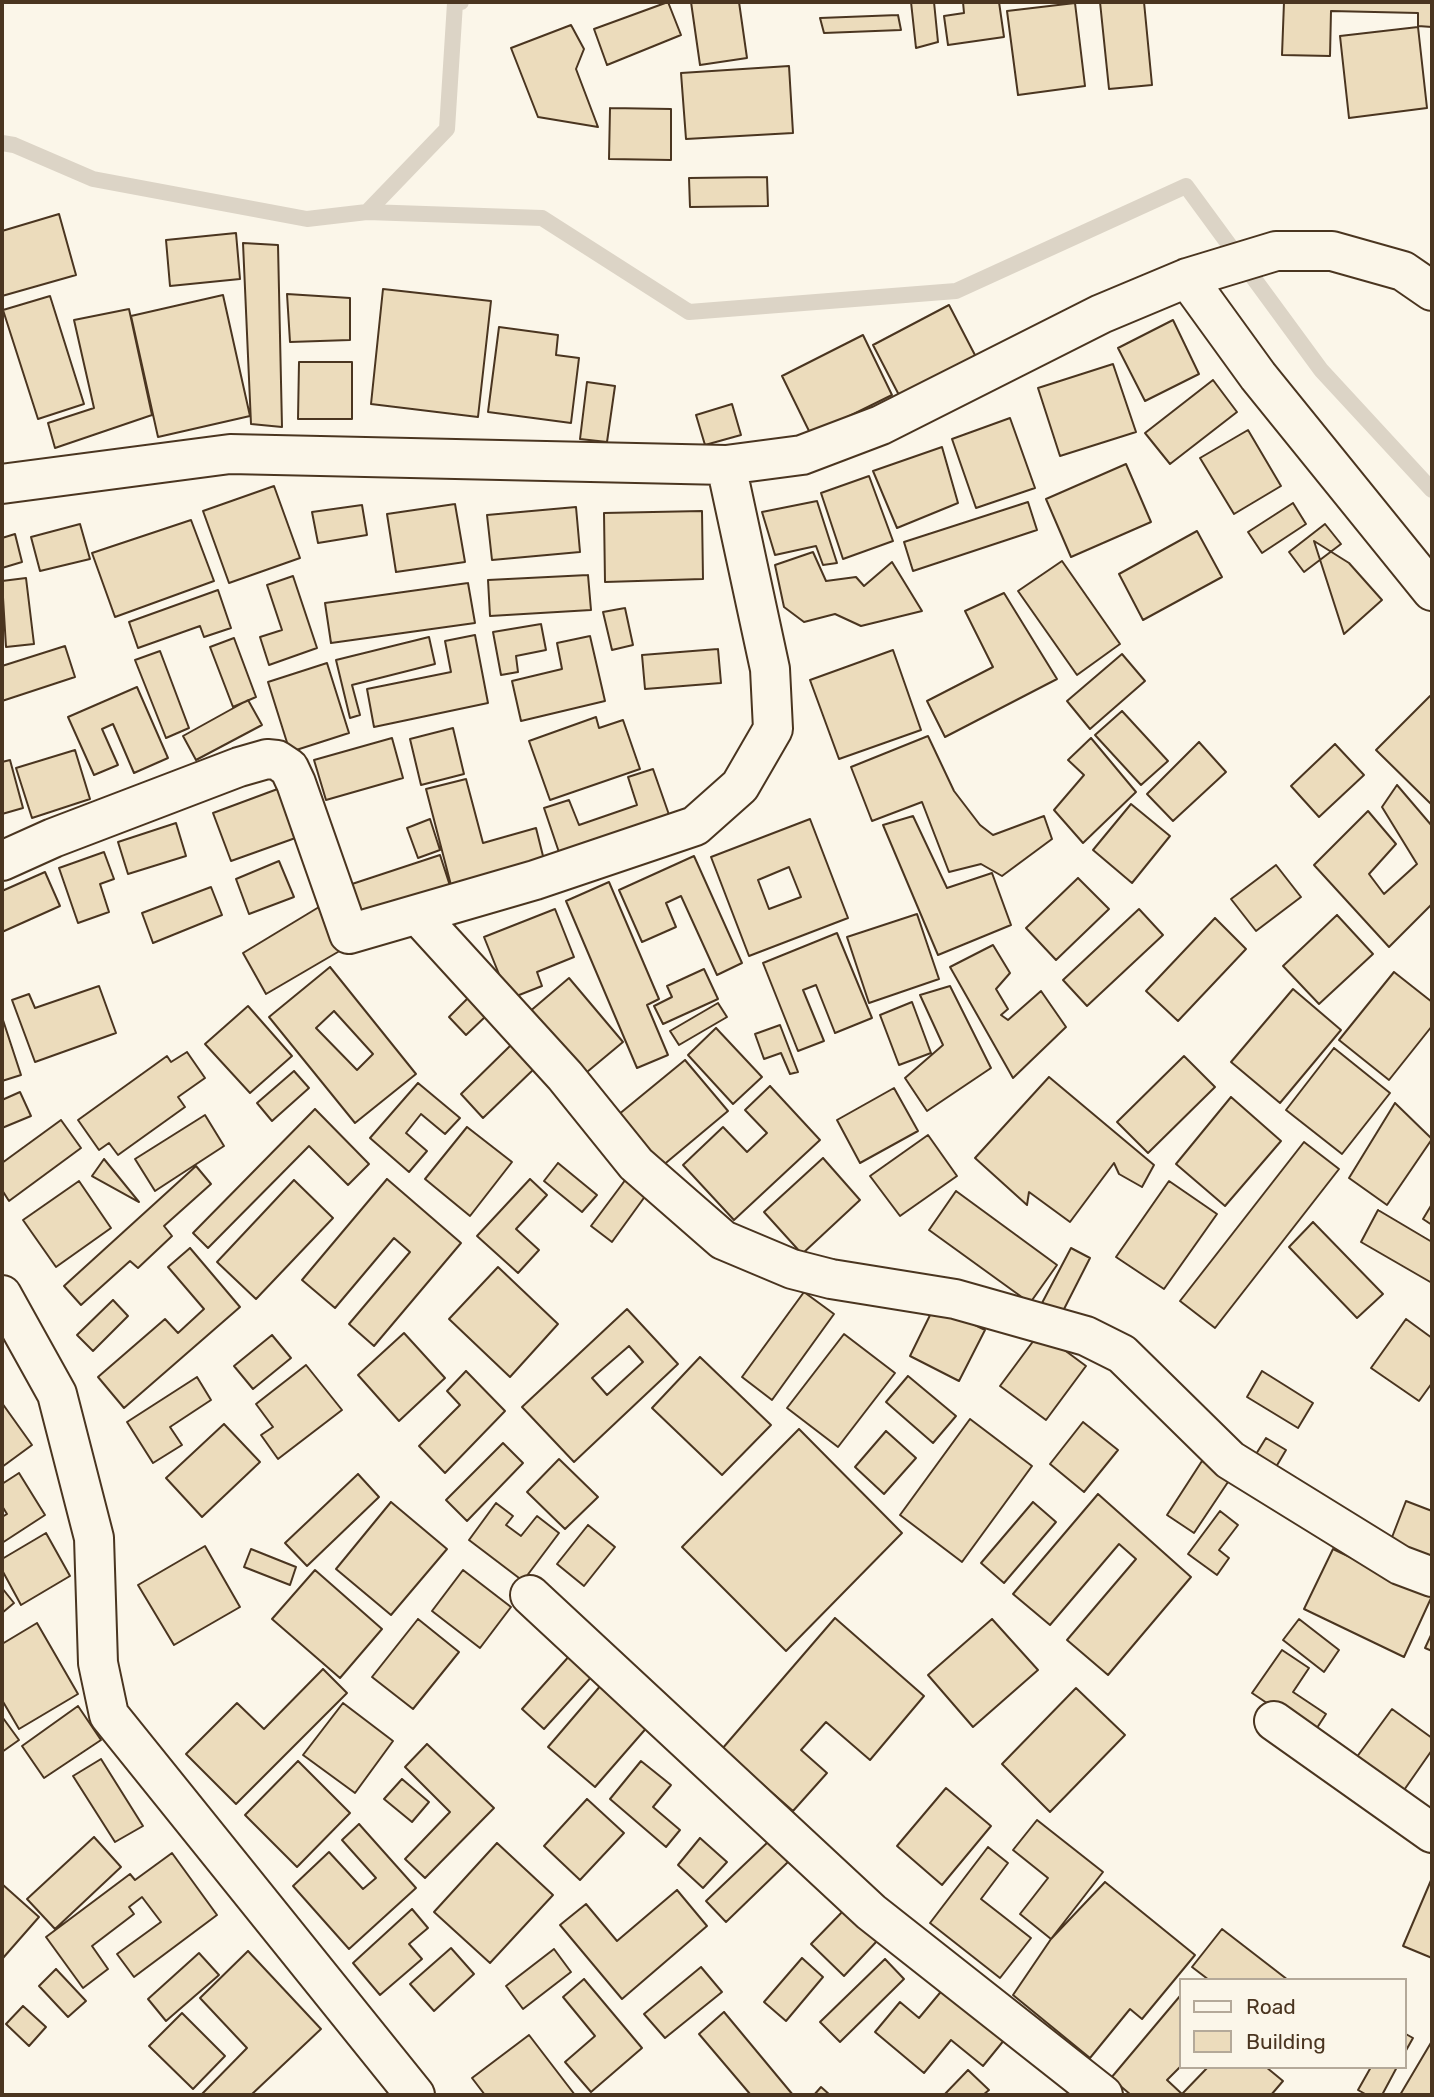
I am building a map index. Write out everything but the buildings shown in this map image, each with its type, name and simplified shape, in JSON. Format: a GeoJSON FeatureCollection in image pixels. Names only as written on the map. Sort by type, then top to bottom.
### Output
{"type":"FeatureCollection","features":[{"type":"Feature","properties":{"kind":"street"},"geometry":{"type":"LineString","coordinates":[[2,484],[230,454],[726,465],[802,455],[881,425],[1064,331],[1193,277],[1276,251],[1332,251],[1422,277]]}},
{"type":"Feature","properties":{"kind":"street"},"geometry":{"type":"LineString","coordinates":[[1193,277],[1258,376],[1432,591]]}},
{"type":"Feature","properties":{"kind":"street"},"geometry":{"type":"LineString","coordinates":[[2,861],[53,838],[267,759],[289,768],[349,933],[418,915],[652,843],[695,826],[740,786],[773,729],[771,681],[726,465]]}},
{"type":"Feature","properties":{"kind":"street"},"geometry":{"type":"LineString","coordinates":[[418,915],[565,1076],[636,1164],[723,1240],[792,1269],[831,1279],[955,1299],[1086,1336],[1122,1354],[1230,1460],[1400,1564],[1432,1577]]}},
{"type":"Feature","properties":{"kind":"street"},"geometry":{"type":"LineString","coordinates":[[2,1295],[57,1394],[94,1538],[99,1663],[108,1715],[415,2095]]}},
{"type":"Feature","properties":{"kind":"street"},"geometry":{"type":"LineString","coordinates":[[530,1595],[871,1912],[1103,2095]]}},
{"type":"Feature","properties":{"kind":"street"},"geometry":{"type":"LineString","coordinates":[[1274,1721],[1432,1833]]}},
{"type":"Feature","properties":{"kind":"waterway"},"geometry":{"type":"LineString","coordinates":[[367,212],[447,129],[455,3],[461,2]]}},
{"type":"Feature","properties":{"kind":"waterway"},"geometry":{"type":"LineString","coordinates":[[2,143],[14,145],[93,179],[307,219],[367,212],[542,218],[689,312],[956,291],[1186,186],[1321,370],[1432,490]]}}]}
